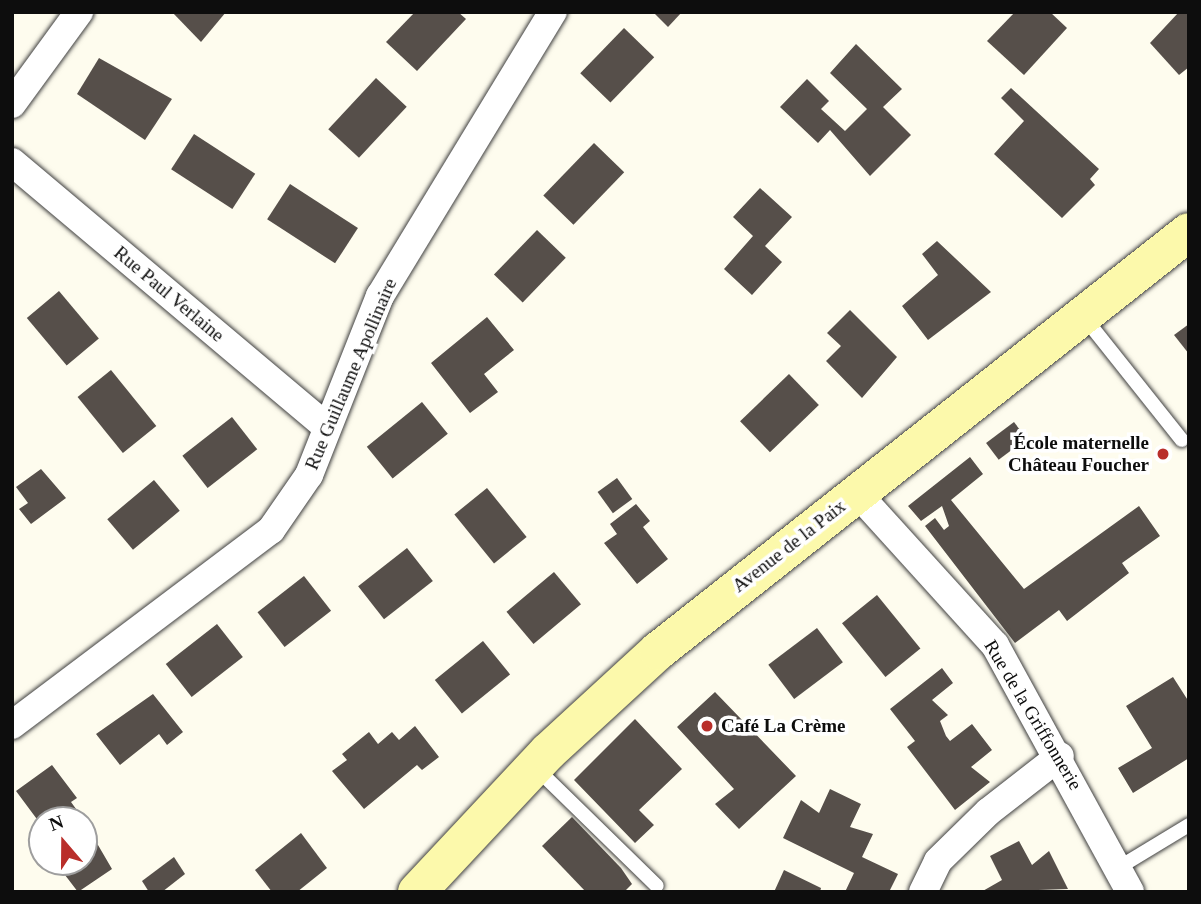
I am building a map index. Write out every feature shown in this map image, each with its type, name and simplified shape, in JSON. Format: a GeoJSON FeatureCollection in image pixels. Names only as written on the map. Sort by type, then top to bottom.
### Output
{"type":"FeatureCollection","features":[{"type":"Feature","properties":{"kind":"main road","name":"Avenue de la Paix"},"geometry":{"type":"LineString","coordinates":[[417,892],[535,766],[658,651],[1189,232]]}},
{"type":"Feature","properties":{"kind":"street"},"geometry":{"type":"LineString","coordinates":[[12,104],[79,12]]}},
{"type":"Feature","properties":{"kind":"street","name":"Rue Guillaume Apollinaire"},"geometry":{"type":"LineString","coordinates":[[12,725],[271,530],[309,475],[325,426],[380,296],[554,12]]}},
{"type":"Feature","properties":{"kind":"street","name":"Rue Paul Verlaine"},"geometry":{"type":"LineString","coordinates":[[12,162],[325,426]]}},
{"type":"Feature","properties":{"kind":"street","name":"Rue de la Griffonnerie"},"geometry":{"type":"LineString","coordinates":[[858,493],[995,645],[1060,756],[1124,880]]}},
{"type":"Feature","properties":{"kind":"street"},"geometry":{"type":"LineString","coordinates":[[923,892],[938,861],[988,811],[1060,756]]}},
{"type":"Feature","properties":{"kind":"lane"},"geometry":{"type":"LineString","coordinates":[[1083,316],[1182,440]]}},
{"type":"Feature","properties":{"kind":"lane"},"geometry":{"type":"LineString","coordinates":[[535,766],[657,886]]}},
{"type":"Feature","properties":{"kind":"lane"},"geometry":{"type":"LineString","coordinates":[[1124,880],[1189,825]]}},
{"type":"Feature","properties":{"kind":"building"},"geometry":{"type":"Polygon","coordinates":[[[172,12],[226,12],[201,42],[172,12]]]}},
{"type":"Feature","properties":{"kind":"building"},"geometry":{"type":"Polygon","coordinates":[[[415,12],[458,12],[466,19],[417,71],[386,42],[415,12]]]}},
{"type":"Feature","properties":{"kind":"building"},"geometry":{"type":"Polygon","coordinates":[[[653,12],[682,12],[668,27],[653,12]]]}},
{"type":"Feature","properties":{"kind":"building"},"geometry":{"type":"Polygon","coordinates":[[[1015,12],[1050,12],[1067,28],[1024,75],[987,41],[1015,12]]]}},
{"type":"Feature","properties":{"kind":"building"},"geometry":{"type":"Polygon","coordinates":[[[1179,12],[1189,12],[1189,67],[1179,75],[1150,43],[1179,12]]]}},
{"type":"Feature","properties":{"kind":"building"},"geometry":{"type":"Polygon","coordinates":[[[624,28],[654,57],[610,102],[580,73],[624,28]]]}},
{"type":"Feature","properties":{"kind":"building"},"geometry":{"type":"Polygon","coordinates":[[[856,44],[902,89],[883,107],[911,135],[870,176],[830,130],[818,143],[780,107],[807,79],[829,101],[821,109],[845,131],[867,109],[830,73],[856,44]]]}},
{"type":"Feature","properties":{"kind":"building"},"geometry":{"type":"Polygon","coordinates":[[[99,58],[172,99],[145,140],[77,94],[99,58]]]}},
{"type":"Feature","properties":{"kind":"building"},"geometry":{"type":"Polygon","coordinates":[[[376,78],[407,107],[359,158],[328,129],[376,78]]]}},
{"type":"Feature","properties":{"kind":"building"},"geometry":{"type":"Polygon","coordinates":[[[1011,88],[1099,169],[1090,179],[1095,185],[1062,218],[994,154],[1024,121],[1001,98],[1011,88]]]}},
{"type":"Feature","properties":{"kind":"building"},"geometry":{"type":"Polygon","coordinates":[[[194,134],[255,174],[232,209],[171,169],[194,134]]]}},
{"type":"Feature","properties":{"kind":"building"},"geometry":{"type":"Polygon","coordinates":[[[594,143],[624,172],[574,225],[543,196],[594,143]]]}},
{"type":"Feature","properties":{"kind":"building"},"geometry":{"type":"Polygon","coordinates":[[[290,184],[358,228],[335,263],[267,219],[290,184]]]}},
{"type":"Feature","properties":{"kind":"building"},"geometry":{"type":"Polygon","coordinates":[[[760,188],[792,217],[765,246],[782,262],[752,295],[724,269],[753,236],[733,217],[760,188]]]}},
{"type":"Feature","properties":{"kind":"building"},"geometry":{"type":"Polygon","coordinates":[[[537,230],[566,258],[523,302],[494,275],[537,230]]]}},
{"type":"Feature","properties":{"kind":"building"},"geometry":{"type":"Polygon","coordinates":[[[937,241],[991,292],[928,340],[902,306],[938,275],[922,254],[937,241]]]}},
{"type":"Feature","properties":{"kind":"building"},"geometry":{"type":"Polygon","coordinates":[[[59,291],[99,338],[67,365],[27,318],[59,291]]]}},
{"type":"Feature","properties":{"kind":"building"},"geometry":{"type":"Polygon","coordinates":[[[850,310],[897,357],[862,398],[826,361],[841,346],[827,333],[850,310]]]}},
{"type":"Feature","properties":{"kind":"building"},"geometry":{"type":"Polygon","coordinates":[[[487,317],[514,350],[484,374],[498,392],[470,413],[431,363],[487,317]]]}},
{"type":"Feature","properties":{"kind":"building"},"geometry":{"type":"Polygon","coordinates":[[[1189,324],[1189,354],[1174,335],[1189,324]]]}},
{"type":"Feature","properties":{"kind":"building"},"geometry":{"type":"Polygon","coordinates":[[[111,370],[156,426],[123,453],[78,397],[111,370]]]}},
{"type":"Feature","properties":{"kind":"building"},"geometry":{"type":"Polygon","coordinates":[[[789,374],[819,405],[770,452],[740,421],[789,374]]]}},
{"type":"Feature","properties":{"kind":"building"},"geometry":{"type":"Polygon","coordinates":[[[422,402],[448,434],[393,479],[367,447],[422,402]]]}},
{"type":"Feature","properties":{"kind":"building"},"geometry":{"type":"Polygon","coordinates":[[[232,417],[257,449],[208,488],[182,456],[232,417]]]}},
{"type":"Feature","properties":{"kind":"building"},"geometry":{"type":"Polygon","coordinates":[[[1014,422],[1027,439],[999,460],[986,443],[1014,422]]]}},
{"type":"Feature","properties":{"kind":"building"},"geometry":{"type":"Polygon","coordinates":[[[970,457],[983,474],[951,500],[1024,589],[1139,506],[1160,536],[1122,563],[1129,573],[1067,621],[1059,610],[1015,643],[925,526],[935,518],[944,530],[949,526],[942,506],[921,521],[908,506],[970,457]]]}},
{"type":"Feature","properties":{"kind":"building"},"geometry":{"type":"Polygon","coordinates":[[[41,469],[66,498],[31,524],[19,509],[28,503],[16,487],[41,469]]]}},
{"type":"Feature","properties":{"kind":"building"},"geometry":{"type":"Polygon","coordinates":[[[617,478],[632,499],[613,513],[598,492],[617,478]]]}},
{"type":"Feature","properties":{"kind":"building"},"geometry":{"type":"Polygon","coordinates":[[[154,480],[180,511],[133,550],[107,519],[154,480]]]}},
{"type":"Feature","properties":{"kind":"building"},"geometry":{"type":"Polygon","coordinates":[[[487,488],[527,537],[494,563],[454,514],[487,488]]]}},
{"type":"Feature","properties":{"kind":"building"},"geometry":{"type":"Polygon","coordinates":[[[636,504],[650,521],[643,527],[668,559],[637,584],[604,543],[617,534],[610,524],[636,504]]]}},
{"type":"Feature","properties":{"kind":"building"},"geometry":{"type":"Polygon","coordinates":[[[407,548],[433,581],[384,619],[358,586],[407,548]]]}},
{"type":"Feature","properties":{"kind":"building"},"geometry":{"type":"Polygon","coordinates":[[[554,572],[581,604],[534,644],[507,612],[554,572]]]}},
{"type":"Feature","properties":{"kind":"building"},"geometry":{"type":"Polygon","coordinates":[[[304,576],[331,611],[285,647],[258,612],[304,576]]]}},
{"type":"Feature","properties":{"kind":"building"},"geometry":{"type":"Polygon","coordinates":[[[877,595],[920,649],[885,677],[842,623],[877,595]]]}},
{"type":"Feature","properties":{"kind":"building"},"geometry":{"type":"Polygon","coordinates":[[[217,624],[243,657],[192,697],[166,664],[217,624]]]}},
{"type":"Feature","properties":{"kind":"building"},"geometry":{"type":"Polygon","coordinates":[[[817,628],[843,662],[794,699],[768,665],[817,628]]]}},
{"type":"Feature","properties":{"kind":"building"},"geometry":{"type":"Polygon","coordinates":[[[483,641],[510,674],[462,713],[435,680],[483,641]]]}},
{"type":"Feature","properties":{"kind":"building"},"geometry":{"type":"Polygon","coordinates":[[[942,668],[953,683],[932,700],[948,715],[940,721],[946,736],[950,741],[972,724],[992,750],[971,767],[990,782],[955,810],[907,747],[915,741],[890,709],[942,668]]]}},
{"type":"Feature","properties":{"kind":"building"},"geometry":{"type":"Polygon","coordinates":[[[1173,677],[1189,702],[1189,758],[1133,793],[1118,768],[1152,748],[1126,706],[1173,677]]]}},
{"type":"Feature","properties":{"kind":"building"},"geometry":{"type":"Polygon","coordinates":[[[715,692],[796,776],[739,829],[715,804],[734,789],[677,727],[715,692]]]}},
{"type":"Feature","properties":{"kind":"building"},"geometry":{"type":"Polygon","coordinates":[[[153,694],[183,732],[167,745],[159,734],[120,765],[96,734],[153,694]]]}},
{"type":"Feature","properties":{"kind":"building"},"geometry":{"type":"Polygon","coordinates":[[[635,719],[682,769],[639,810],[654,825],[635,843],[574,780],[635,719]]]}},
{"type":"Feature","properties":{"kind":"building"},"geometry":{"type":"Polygon","coordinates":[[[415,726],[439,757],[422,770],[417,765],[364,809],[332,771],[347,760],[342,754],[369,732],[378,744],[392,732],[399,740],[415,726]]]}},
{"type":"Feature","properties":{"kind":"building"},"geometry":{"type":"Polygon","coordinates":[[[52,765],[77,798],[71,802],[74,806],[28,807],[16,791],[52,765]]]}},
{"type":"Feature","properties":{"kind":"building"},"geometry":{"type":"Polygon","coordinates":[[[830,789],[861,804],[850,827],[873,834],[862,857],[898,874],[889,892],[845,892],[854,873],[783,838],[801,800],[819,813],[830,789]]]}},
{"type":"Feature","properties":{"kind":"building"},"geometry":{"type":"Polygon","coordinates":[[[572,817],[621,868],[632,884],[624,892],[586,892],[542,846],[572,817]]]}},
{"type":"Feature","properties":{"kind":"building"},"geometry":{"type":"Polygon","coordinates":[[[301,833],[327,868],[297,892],[272,892],[255,870],[301,833]]]}},
{"type":"Feature","properties":{"kind":"building"},"geometry":{"type":"Polygon","coordinates":[[[1019,841],[1032,865],[1049,851],[1068,889],[981,892],[1002,880],[990,856],[1019,841]]]}},
{"type":"Feature","properties":{"kind":"building"},"geometry":{"type":"Polygon","coordinates":[[[98,845],[112,869],[78,892],[66,876],[98,876],[98,845]]]}},
{"type":"Feature","properties":{"kind":"building"},"geometry":{"type":"Polygon","coordinates":[[[174,857],[185,874],[162,892],[149,892],[142,881],[174,857]]]}},
{"type":"Feature","properties":{"kind":"building"},"geometry":{"type":"Polygon","coordinates":[[[784,870],[821,888],[820,892],[774,892],[784,870]]]}},
{"type":"Feature","properties":{"kind":"place","name":"École maternelle Château Foucher"},"geometry":{"type":"Point","coordinates":[1163,454]}},
{"type":"Feature","properties":{"kind":"place","name":"Café La Crème"},"geometry":{"type":"Point","coordinates":[707,726]}}]}
